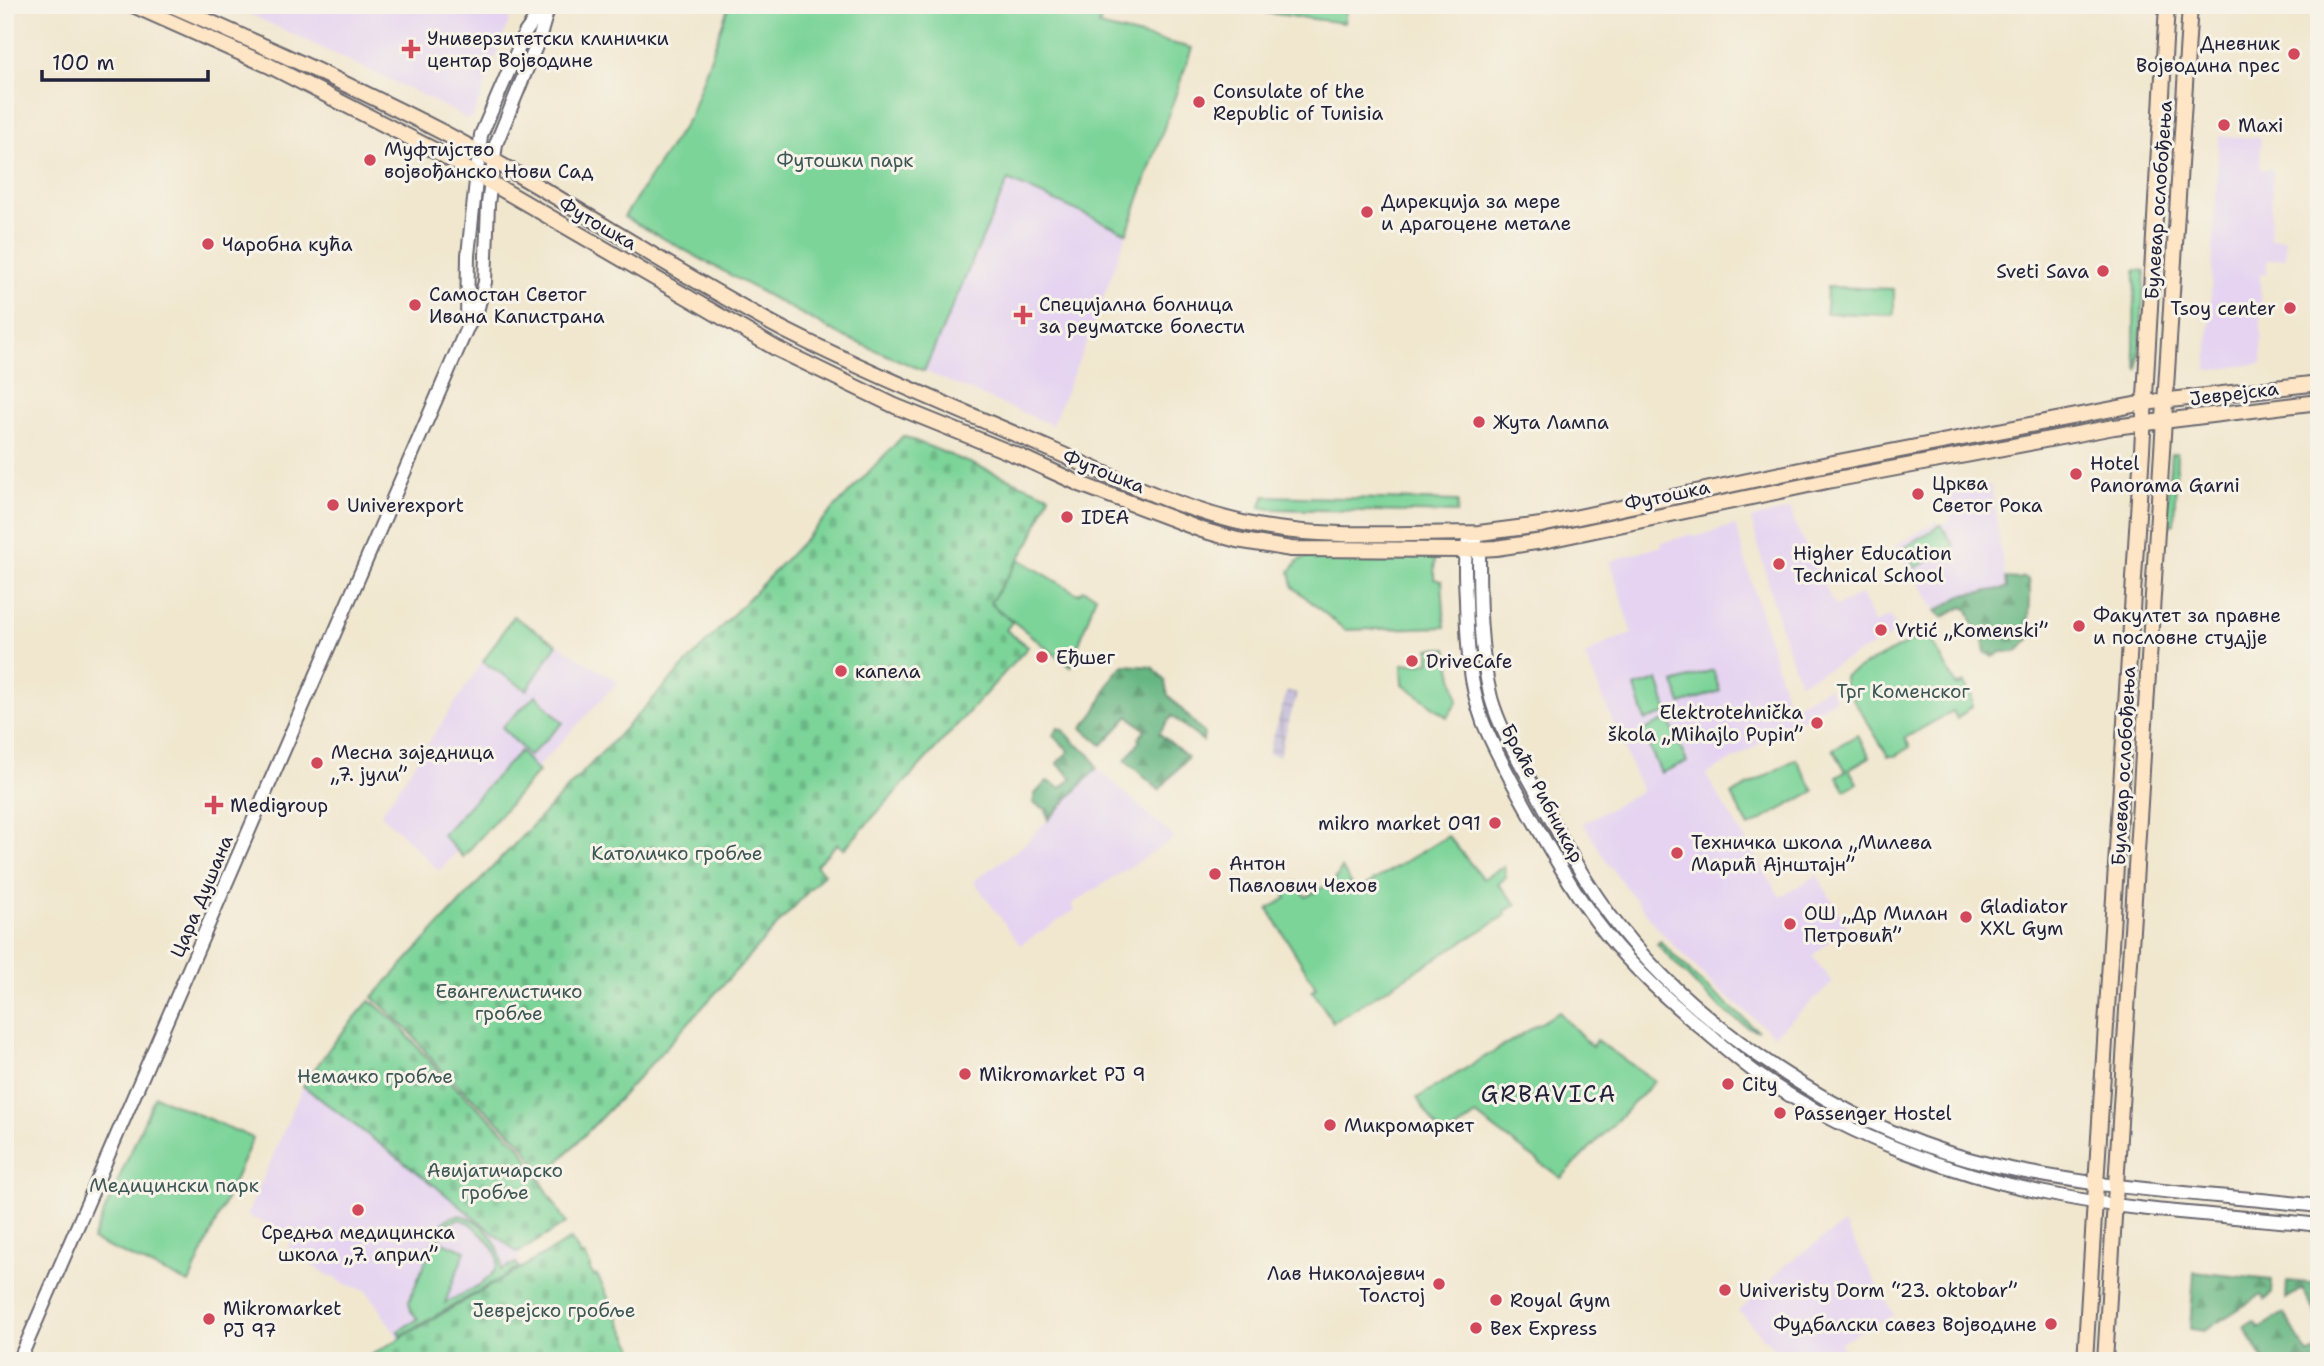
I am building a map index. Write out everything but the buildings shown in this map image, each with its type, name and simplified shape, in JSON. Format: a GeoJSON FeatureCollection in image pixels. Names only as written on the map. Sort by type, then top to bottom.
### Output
{"type":"FeatureCollection","features":[{"type":"Feature","properties":{"kind":"main road","name":"Футошка"},"geometry":{"type":"LineString","coordinates":[[133,5],[270,66],[436,151],[777,349],[895,406],[1080,484],[1165,517],[1237,540],[1291,549],[1472,549],[1543,541],[1827,481],[2154,421]]}},
{"type":"Feature","properties":{"kind":"main road","name":"Футошка"},"geometry":{"type":"LineString","coordinates":[[171,5],[276,51],[447,135],[785,330],[886,379],[1093,470],[1206,512],[1257,526],[1327,534],[1470,533],[1541,525],[1828,464],[2154,402]]}},
{"type":"Feature","properties":{"kind":"main road","name":"Булевар ослобођења"},"geometry":{"type":"LineString","coordinates":[[2105,1361],[2154,421],[2167,5]]}},
{"type":"Feature","properties":{"kind":"main road","name":"Булевар ослобођења"},"geometry":{"type":"LineString","coordinates":[[2085,1361],[2154,402],[2190,5]]}},
{"type":"Feature","properties":{"kind":"main road","name":"Јеврејска"},"geometry":{"type":"LineString","coordinates":[[2154,402],[2319,383]]}},
{"type":"Feature","properties":{"kind":"main road","name":"Јеврејска"},"geometry":{"type":"LineString","coordinates":[[2154,421],[2319,402]]}},
{"type":"Feature","properties":{"kind":"street","name":"Цара Душана"},"geometry":{"type":"LineString","coordinates":[[466,330],[468,255],[482,130],[525,33],[547,5]]}},
{"type":"Feature","properties":{"kind":"street","name":"Цара Душана"},"geometry":{"type":"LineString","coordinates":[[19,1361],[466,330],[477,311],[485,282],[491,182],[498,138],[539,39],[547,5]]}},
{"type":"Feature","properties":{"kind":"street","name":"Браће Рибникар"},"geometry":{"type":"LineString","coordinates":[[1470,533],[1484,661],[1491,698],[1503,732],[1555,828],[1607,911],[1667,980],[1733,1037],[1773,1066],[1841,1106],[1887,1129],[1968,1159],[2096,1182],[2319,1206]]}},
{"type":"Feature","properties":{"kind":"street","name":"Браће Рибникар"},"geometry":{"type":"LineString","coordinates":[[1472,549],[1468,651],[1482,719],[1499,759],[1553,856],[1595,920],[1642,974],[1691,1020],[1762,1077],[1825,1114],[1881,1141],[1963,1172],[2024,1188],[2115,1205],[2319,1225]]}},
{"type":"Feature","properties":{"kind":"shaded area","name":"Универзитетски клинички центар Војводине"},"geometry":{"type":"Polygon","coordinates":[[[230,5],[515,5],[473,117],[465,119],[416,92],[230,5]]]}},
{"type":"Feature","properties":{"kind":"shaded area"},"geometry":{"type":"Polygon","coordinates":[[[2219,136],[2261,138],[2260,169],[2273,169],[2270,239],[2285,239],[2286,258],[2267,260],[2267,274],[2260,274],[2262,363],[2207,371],[2219,136]]]}},
{"type":"Feature","properties":{"kind":"shaded area","name":"Специјална болница за реуматске болести"},"geometry":{"type":"Polygon","coordinates":[[[1008,180],[1127,233],[1052,425],[924,371],[1008,180]]]}},
{"type":"Feature","properties":{"kind":"shaded area"},"geometry":{"type":"Polygon","coordinates":[[[1991,485],[2007,588],[1963,595],[1936,611],[1896,545],[1938,521],[1940,526],[1951,520],[1946,493],[1991,485]]]}},
{"type":"Feature","properties":{"kind":"shaded area"},"geometry":{"type":"Polygon","coordinates":[[[1791,509],[1794,522],[1835,607],[1861,594],[1874,623],[1890,616],[1899,632],[1800,683],[1781,629],[1751,519],[1791,509]]]}},
{"type":"Feature","properties":{"kind":"shaded area"},"geometry":{"type":"Polygon","coordinates":[[[1735,525],[1786,698],[1798,704],[1829,687],[1836,699],[1706,775],[1780,897],[1817,875],[1847,926],[1812,956],[1833,983],[1774,1035],[1715,987],[1661,932],[1608,864],[1583,823],[1642,791],[1585,656],[1608,642],[1632,634],[1610,561],[1662,546],[1661,543],[1693,534],[1695,537],[1735,525]]]}},
{"type":"Feature","properties":{"kind":"shaded area"},"geometry":{"type":"Polygon","coordinates":[[[513,616],[618,682],[439,871],[381,814],[513,616]]]}},
{"type":"Feature","properties":{"kind":"shaded area"},"geometry":{"type":"Polygon","coordinates":[[[1287,691],[1297,694],[1279,756],[1268,753],[1287,691]]]}},
{"type":"Feature","properties":{"kind":"shaded area"},"geometry":{"type":"Polygon","coordinates":[[[1097,768],[1175,838],[1072,904],[1075,910],[1020,945],[974,881],[1025,844],[1097,768]]]}},
{"type":"Feature","properties":{"kind":"shaded area","name":"Средња медицинска школа „7. април”"},"geometry":{"type":"Polygon","coordinates":[[[303,1086],[434,1185],[518,1253],[520,1269],[399,1339],[367,1291],[343,1283],[287,1252],[293,1235],[247,1216],[303,1086]]]}},
{"type":"Feature","properties":{"kind":"shaded area"},"geometry":{"type":"Polygon","coordinates":[[[1844,1224],[1894,1315],[1840,1342],[1849,1361],[1785,1361],[1739,1311],[1789,1262],[1844,1224]]]}},
{"type":"Feature","properties":{"kind":"green space","name":"Футошки парк"},"geometry":{"type":"Polygon","coordinates":[[[729,5],[1105,5],[1099,26],[1192,48],[1127,233],[1008,180],[924,371],[840,335],[624,217],[690,116],[729,5]]]}},
{"type":"Feature","properties":{"kind":"green space"},"geometry":{"type":"Polygon","coordinates":[[[1270,5],[1347,5],[1344,23],[1267,13],[1270,5]]]}},
{"type":"Feature","properties":{"kind":"green space"},"geometry":{"type":"Polygon","coordinates":[[[2135,270],[2145,271],[2138,370],[2134,351],[2135,270]]]}},
{"type":"Feature","properties":{"kind":"green space"},"geometry":{"type":"Polygon","coordinates":[[[1827,287],[1894,289],[1894,315],[1826,313],[1827,287]]]}},
{"type":"Feature","properties":{"kind":"green space","name":"Католичко гробље"},"geometry":{"type":"Polygon","coordinates":[[[903,436],[1049,495],[1030,542],[990,603],[1012,622],[1006,630],[1028,647],[844,849],[837,844],[816,865],[824,874],[544,1177],[522,1143],[437,1066],[411,1033],[373,997],[490,870],[903,436]]]}},
{"type":"Feature","properties":{"kind":"green space"},"geometry":{"type":"Polygon","coordinates":[[[2177,453],[2174,523],[2165,527],[2171,454],[2177,453]]]}},
{"type":"Feature","properties":{"kind":"green space"},"geometry":{"type":"Polygon","coordinates":[[[1265,496],[1458,501],[1457,513],[1270,509],[1260,507],[1265,496]]]}},
{"type":"Feature","properties":{"kind":"green space"},"geometry":{"type":"Polygon","coordinates":[[[1941,525],[1954,546],[1916,568],[1904,548],[1941,525]]]}},
{"type":"Feature","properties":{"kind":"green space"},"geometry":{"type":"Polygon","coordinates":[[[1314,554],[1435,554],[1434,579],[1442,581],[1445,627],[1345,630],[1293,587],[1290,571],[1299,560],[1314,554]]]}},
{"type":"Feature","properties":{"kind":"green space"},"geometry":{"type":"Polygon","coordinates":[[[1019,559],[1078,594],[1083,590],[1096,595],[1071,667],[990,603],[1019,559]]]}},
{"type":"Feature","properties":{"kind":"green space"},"geometry":{"type":"Polygon","coordinates":[[[2024,577],[2029,580],[2030,587],[2030,638],[2017,652],[2002,652],[1993,657],[1985,652],[1983,638],[1975,629],[1968,610],[1963,607],[1943,617],[1936,611],[1963,595],[2007,588],[2006,578],[2024,577]]]}},
{"type":"Feature","properties":{"kind":"green space"},"geometry":{"type":"Polygon","coordinates":[[[513,616],[557,644],[527,690],[483,662],[513,616]]]}},
{"type":"Feature","properties":{"kind":"green space","name":"Трг Коменског"},"geometry":{"type":"Polygon","coordinates":[[[1928,632],[1940,638],[1933,643],[1957,686],[1964,683],[1972,697],[1972,706],[1957,719],[1953,711],[1905,738],[1910,747],[1895,756],[1888,756],[1844,684],[1844,676],[1928,632]]]}},
{"type":"Feature","properties":{"kind":"green space"},"geometry":{"type":"Polygon","coordinates":[[[1447,648],[1458,701],[1447,717],[1403,684],[1402,664],[1429,663],[1429,649],[1447,648]]]}},
{"type":"Feature","properties":{"kind":"green space"},"geometry":{"type":"Polygon","coordinates":[[[1124,665],[1152,667],[1164,679],[1168,695],[1204,733],[1203,741],[1172,716],[1159,733],[1188,757],[1159,790],[1125,760],[1145,730],[1129,716],[1102,745],[1082,728],[1096,710],[1114,675],[1124,665]]]}},
{"type":"Feature","properties":{"kind":"green space"},"geometry":{"type":"Polygon","coordinates":[[[1713,670],[1720,691],[1681,704],[1674,683],[1713,670]]]}},
{"type":"Feature","properties":{"kind":"green space"},"geometry":{"type":"Polygon","coordinates":[[[1658,680],[1668,713],[1645,720],[1635,687],[1658,680]]]}},
{"type":"Feature","properties":{"kind":"green space"},"geometry":{"type":"Polygon","coordinates":[[[536,695],[563,723],[529,756],[502,727],[536,695]]]}},
{"type":"Feature","properties":{"kind":"green space"},"geometry":{"type":"Polygon","coordinates":[[[1668,719],[1687,762],[1661,773],[1642,731],[1668,719]]]}},
{"type":"Feature","properties":{"kind":"green space"},"geometry":{"type":"Polygon","coordinates":[[[1058,728],[1066,732],[1093,759],[1097,768],[1048,820],[1046,809],[1033,803],[1035,794],[1047,781],[1061,788],[1072,778],[1057,763],[1069,751],[1053,735],[1058,728]]]}},
{"type":"Feature","properties":{"kind":"green space"},"geometry":{"type":"Polygon","coordinates":[[[1857,735],[1870,757],[1849,769],[1857,783],[1845,790],[1837,777],[1846,771],[1833,749],[1857,735]]]}},
{"type":"Feature","properties":{"kind":"green space"},"geometry":{"type":"Polygon","coordinates":[[[520,751],[538,772],[463,857],[442,835],[520,751]]]}},
{"type":"Feature","properties":{"kind":"green space"},"geometry":{"type":"Polygon","coordinates":[[[1796,759],[1814,791],[1749,827],[1731,795],[1796,759]]]}},
{"type":"Feature","properties":{"kind":"green space"},"geometry":{"type":"Polygon","coordinates":[[[1448,836],[1483,879],[1504,866],[1506,877],[1498,884],[1517,905],[1504,911],[1506,915],[1333,1022],[1312,990],[1316,987],[1268,909],[1287,898],[1283,891],[1296,882],[1306,897],[1334,881],[1342,868],[1356,891],[1448,836]]]}},
{"type":"Feature","properties":{"kind":"green space"},"geometry":{"type":"Polygon","coordinates":[[[1660,941],[1695,977],[1758,1031],[1731,1016],[1704,993],[1657,944],[1660,941]]]}},
{"type":"Feature","properties":{"kind":"green space","name":"Немачко гробље"},"geometry":{"type":"Polygon","coordinates":[[[370,1000],[398,1024],[437,1070],[520,1146],[566,1223],[518,1253],[434,1185],[303,1086],[331,1046],[370,1000]]]}},
{"type":"Feature","properties":{"kind":"green space"},"geometry":{"type":"Polygon","coordinates":[[[1559,1012],[1592,1047],[1596,1040],[1655,1081],[1561,1178],[1476,1115],[1444,1139],[1417,1098],[1559,1012]]]}},
{"type":"Feature","properties":{"kind":"green space","name":"Медицински парк"},"geometry":{"type":"Polygon","coordinates":[[[155,1096],[253,1138],[189,1283],[92,1240],[155,1096]]]}},
{"type":"Feature","properties":{"kind":"green space"},"geometry":{"type":"Polygon","coordinates":[[[457,1215],[475,1221],[495,1243],[501,1270],[516,1263],[519,1268],[400,1336],[398,1331],[418,1319],[411,1311],[409,1301],[440,1226],[448,1218],[457,1215]],[[462,1220],[445,1225],[438,1240],[465,1251],[445,1303],[489,1278],[498,1260],[494,1249],[484,1237],[462,1220]]]}},
{"type":"Feature","properties":{"kind":"green space","name":"Јеврејско гробље"},"geometry":{"type":"Polygon","coordinates":[[[571,1239],[591,1266],[589,1268],[594,1276],[597,1275],[640,1361],[361,1361],[571,1239]]]}},
{"type":"Feature","properties":{"kind":"green space"},"geometry":{"type":"Polygon","coordinates":[[[2194,1272],[2272,1280],[2271,1293],[2265,1300],[2261,1295],[2204,1331],[2190,1329],[2194,1272]]]}},
{"type":"Feature","properties":{"kind":"green space"},"geometry":{"type":"Polygon","coordinates":[[[2287,1281],[2319,1284],[2319,1318],[2302,1289],[2286,1299],[2287,1281]]]}},
{"type":"Feature","properties":{"kind":"green space"},"geometry":{"type":"Polygon","coordinates":[[[2284,1313],[2308,1355],[2319,1349],[2319,1361],[2264,1361],[2244,1327],[2254,1321],[2259,1328],[2284,1313]]]}},
{"type":"Feature","properties":{"kind":"place","name":"Универзитетски клинички центар Војводине"},"geometry":{"type":"Point","coordinates":[411,49]}},
{"type":"Feature","properties":{"kind":"place","name":"Дневник Војводина прес"},"geometry":{"type":"Point","coordinates":[2294,54]}},
{"type":"Feature","properties":{"kind":"place","name":"Consulate of the Republic of Tunisia"},"geometry":{"type":"Point","coordinates":[1199,102]}},
{"type":"Feature","properties":{"kind":"place","name":"Maxi"},"geometry":{"type":"Point","coordinates":[2224,125]}},
{"type":"Feature","properties":{"kind":"place","name":"Муфтијство војвођанско Нови Сад"},"geometry":{"type":"Point","coordinates":[370,160]}},
{"type":"Feature","properties":{"kind":"place","name":"Дирекција за мере и драгоцене метале"},"geometry":{"type":"Point","coordinates":[1367,212]}},
{"type":"Feature","properties":{"kind":"place","name":"Чаробна кућа"},"geometry":{"type":"Point","coordinates":[208,244]}},
{"type":"Feature","properties":{"kind":"place","name":"Sveti Sava"},"geometry":{"type":"Point","coordinates":[2103,271]}},
{"type":"Feature","properties":{"kind":"place","name":"Самостан Светог Ивана Капистрана"},"geometry":{"type":"Point","coordinates":[415,305]}},
{"type":"Feature","properties":{"kind":"place","name":"Tsoy center"},"geometry":{"type":"Point","coordinates":[2290,308]}},
{"type":"Feature","properties":{"kind":"place","name":"Специјална болница за реуматске болести"},"geometry":{"type":"Point","coordinates":[1023,315]}},
{"type":"Feature","properties":{"kind":"place","name":"Жута Лампа"},"geometry":{"type":"Point","coordinates":[1479,422]}},
{"type":"Feature","properties":{"kind":"place","name":"Hotel Panorama Garni"},"geometry":{"type":"Point","coordinates":[2076,474]}},
{"type":"Feature","properties":{"kind":"place","name":"Црква Светог Рока"},"geometry":{"type":"Point","coordinates":[1918,494]}},
{"type":"Feature","properties":{"kind":"place","name":"Univerexport"},"geometry":{"type":"Point","coordinates":[333,505]}},
{"type":"Feature","properties":{"kind":"place","name":"IDEA"},"geometry":{"type":"Point","coordinates":[1067,517]}},
{"type":"Feature","properties":{"kind":"place","name":"Higher Education Technical School"},"geometry":{"type":"Point","coordinates":[1779,564]}},
{"type":"Feature","properties":{"kind":"place","name":"Факултет за правне и пословне студјје"},"geometry":{"type":"Point","coordinates":[2079,626]}},
{"type":"Feature","properties":{"kind":"place","name":"Vrtić „Komenski”"},"geometry":{"type":"Point","coordinates":[1881,630]}},
{"type":"Feature","properties":{"kind":"place","name":"Еђшег"},"geometry":{"type":"Point","coordinates":[1042,657]}},
{"type":"Feature","properties":{"kind":"place","name":"DriveCafe"},"geometry":{"type":"Point","coordinates":[1412,661]}},
{"type":"Feature","properties":{"kind":"place","name":"капела"},"geometry":{"type":"Point","coordinates":[841,671]}},
{"type":"Feature","properties":{"kind":"place","name":"Elektrotehnička škola „Mihajlo Pupin”"},"geometry":{"type":"Point","coordinates":[1817,723]}},
{"type":"Feature","properties":{"kind":"place","name":"Месна заједница „7. јули”"},"geometry":{"type":"Point","coordinates":[317,763]}},
{"type":"Feature","properties":{"kind":"place","name":"Medigroup"},"geometry":{"type":"Point","coordinates":[214,805]}},
{"type":"Feature","properties":{"kind":"place","name":"mikro market 091"},"geometry":{"type":"Point","coordinates":[1495,823]}},
{"type":"Feature","properties":{"kind":"place","name":"Техничка школа „Милева Марић Ајнштајн”"},"geometry":{"type":"Point","coordinates":[1677,853]}},
{"type":"Feature","properties":{"kind":"place","name":"Антон Павлович Чехов"},"geometry":{"type":"Point","coordinates":[1215,874]}},
{"type":"Feature","properties":{"kind":"place","name":"Gladiator XXL Gym"},"geometry":{"type":"Point","coordinates":[1966,917]}},
{"type":"Feature","properties":{"kind":"place","name":"ОШ „Др Милан Петровић”"},"geometry":{"type":"Point","coordinates":[1790,924]}},
{"type":"Feature","properties":{"kind":"place","name":"Mikromarket PJ 9"},"geometry":{"type":"Point","coordinates":[965,1074]}},
{"type":"Feature","properties":{"kind":"place","name":"City"},"geometry":{"type":"Point","coordinates":[1728,1084]}},
{"type":"Feature","properties":{"kind":"place","name":"Passenger Hostel"},"geometry":{"type":"Point","coordinates":[1780,1113]}},
{"type":"Feature","properties":{"kind":"place","name":"Микромаркет"},"geometry":{"type":"Point","coordinates":[1330,1125]}},
{"type":"Feature","properties":{"kind":"place","name":"Средња медицинска школа „7. април”"},"geometry":{"type":"Point","coordinates":[358,1210]}},
{"type":"Feature","properties":{"kind":"place","name":"Лав Николајевич Толстој"},"geometry":{"type":"Point","coordinates":[1439,1284]}},
{"type":"Feature","properties":{"kind":"place","name":"Univeristy Dorm “23. oktobar”"},"geometry":{"type":"Point","coordinates":[1725,1290]}},
{"type":"Feature","properties":{"kind":"place","name":"Royal Gym"},"geometry":{"type":"Point","coordinates":[1496,1300]}},
{"type":"Feature","properties":{"kind":"place","name":"Mikromarket PJ 97"},"geometry":{"type":"Point","coordinates":[209,1319]}},
{"type":"Feature","properties":{"kind":"place","name":"Фудбалски савез Војводине"},"geometry":{"type":"Point","coordinates":[2051,1324]}},
{"type":"Feature","properties":{"kind":"place","name":"Bex Express"},"geometry":{"type":"Point","coordinates":[1476,1328]}},
{"type":"Feature","properties":{"kind":"district","name":"GRBAVICA"},"geometry":{"type":"Point","coordinates":[1549,1094]}},
{"type":"Feature","properties":{"kind":"park label","name":"Евангелистичко гробље"},"geometry":{"type":"Point","coordinates":[509,1002]}},
{"type":"Feature","properties":{"kind":"park label","name":"Авијатичарско гробље"},"geometry":{"type":"Point","coordinates":[495,1181]}}]}
